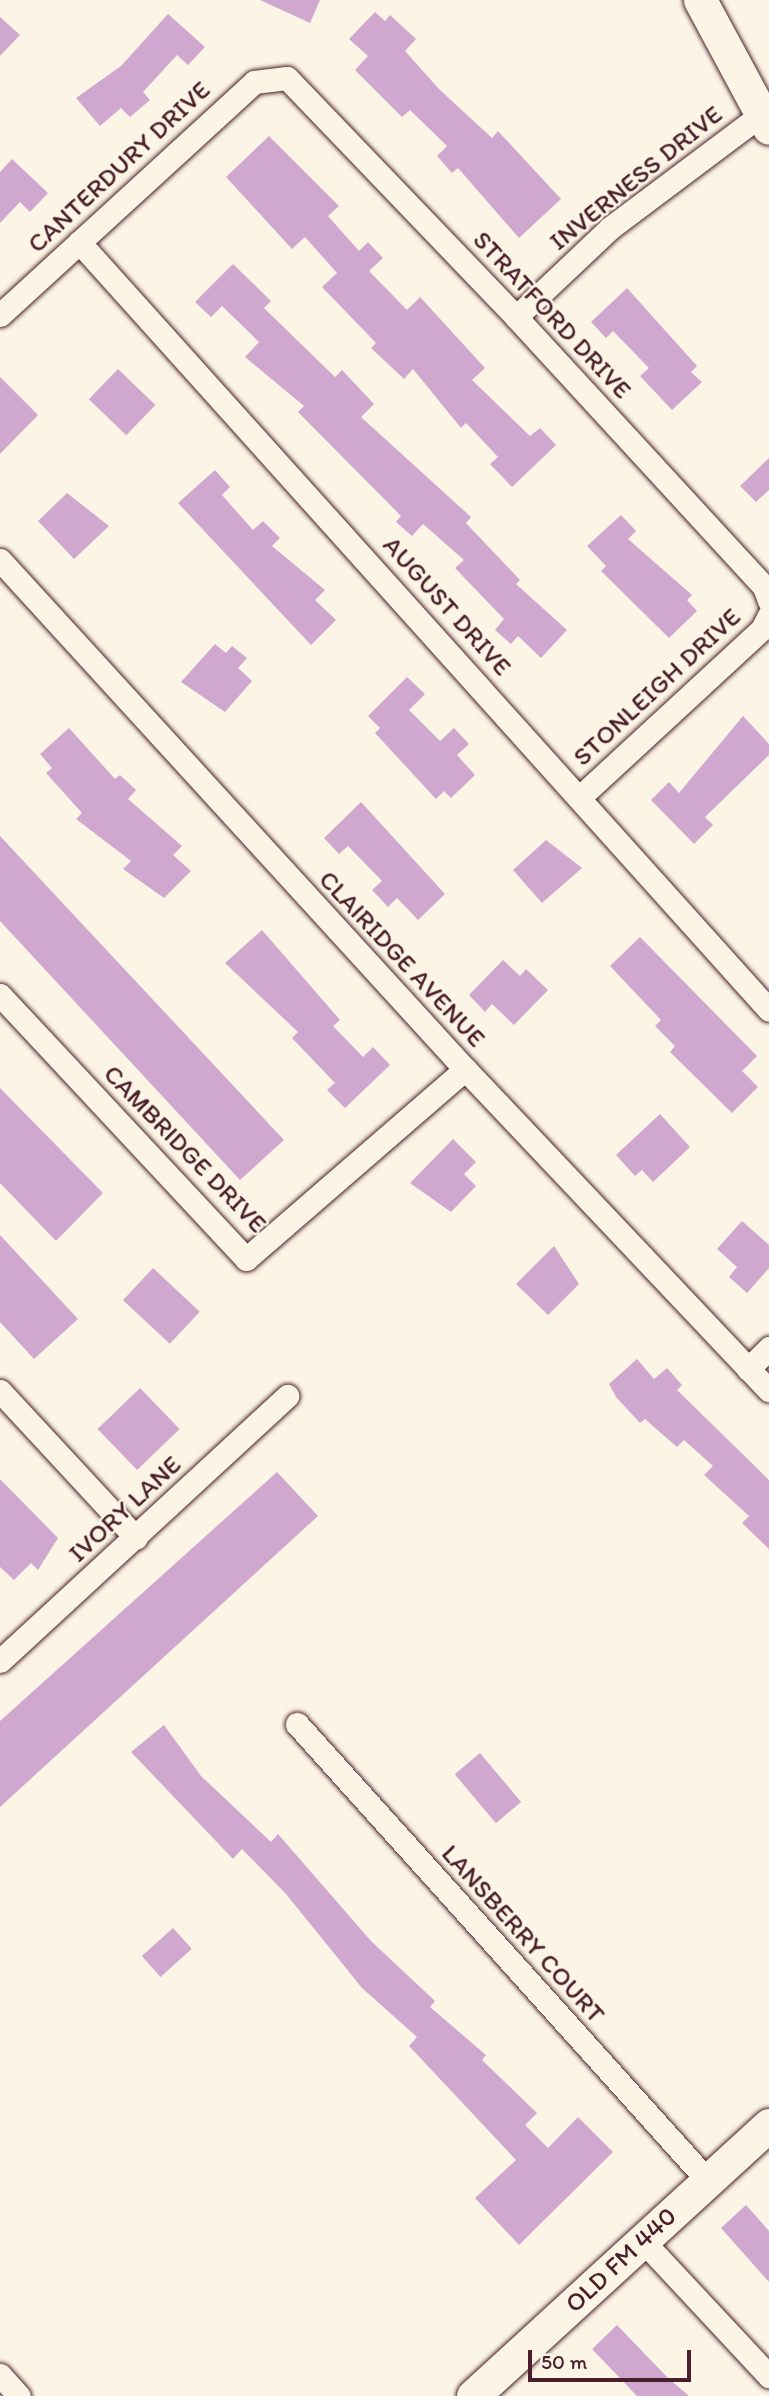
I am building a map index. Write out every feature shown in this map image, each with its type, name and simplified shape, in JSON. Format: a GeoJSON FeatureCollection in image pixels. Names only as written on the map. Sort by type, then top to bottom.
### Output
{"type":"FeatureCollection","features":[{"type":"Feature","properties":{"kind":"street"},"geometry":{"type":"LineString","coordinates":[[700,0],[765,121]]}},
{"type":"Feature","properties":{"kind":"street","name":"CANTERDURY DRIVE"},"geometry":{"type":"LineString","coordinates":[[0,315],[254,82],[283,77]]}},
{"type":"Feature","properties":{"kind":"street","name":"STRATFORD DRIVE"},"geometry":{"type":"LineString","coordinates":[[283,77],[303,88],[516,317],[764,587],[769,601]]}},
{"type":"Feature","properties":{"kind":"street","name":"INVERNESS DRIVE"},"geometry":{"type":"LineString","coordinates":[[516,317],[610,228],[765,121]]}},
{"type":"Feature","properties":{"kind":"street","name":"AUGUST DRIVE"},"geometry":{"type":"LineString","coordinates":[[79,242],[582,796],[769,1010]]}},
{"type":"Feature","properties":{"kind":"street","name":"CLAIRIDGE AVENUE"},"geometry":{"type":"LineString","coordinates":[[0,560],[464,1069],[769,1390]]}},
{"type":"Feature","properties":{"kind":"street","name":"STONLEIGH DRIVE"},"geometry":{"type":"LineString","coordinates":[[582,796],[769,615]]}},
{"type":"Feature","properties":{"kind":"street","name":"CAMBRIDGE DRIVE"},"geometry":{"type":"LineString","coordinates":[[0,995],[246,1259],[464,1069]]}},
{"type":"Feature","properties":{"kind":"street"},"geometry":{"type":"LineString","coordinates":[[748,1369],[769,1348]]}},
{"type":"Feature","properties":{"kind":"street"},"geometry":{"type":"LineString","coordinates":[[0,1391],[136,1538]]}},
{"type":"Feature","properties":{"kind":"street","name":"IVORY LANE"},"geometry":{"type":"LineString","coordinates":[[0,1661],[287,1396]]}},
{"type":"Feature","properties":{"kind":"street","name":"LANSBERRY COURT"},"geometry":{"type":"LineString","coordinates":[[297,1724],[708,2181]]}},
{"type":"Feature","properties":{"kind":"street","name":"OLD FM 440"},"geometry":{"type":"LineString","coordinates":[[473,2396],[769,2124]]}},
{"type":"Feature","properties":{"kind":"street"},"geometry":{"type":"LineString","coordinates":[[642,2241],[769,2376]]}},
{"type":"Feature","properties":{"kind":"street"},"geometry":{"type":"LineString","coordinates":[[0,2375],[19,2396]]}},
{"type":"Feature","properties":{"kind":"building"},"geometry":{"type":"Polygon","coordinates":[[[260,0],[320,0],[310,23],[260,0]]]}},
{"type":"Feature","properties":{"kind":"building"},"geometry":{"type":"Polygon","coordinates":[[[375,12],[385,21],[390,15],[416,39],[405,51],[440,90],[492,138],[498,131],[561,199],[519,238],[458,168],[452,173],[437,156],[447,146],[410,110],[402,117],[355,70],[368,56],[349,39],[375,12]]]}},
{"type":"Feature","properties":{"kind":"building"},"geometry":{"type":"Polygon","coordinates":[[[168,14],[205,47],[188,65],[177,55],[143,92],[150,100],[130,117],[121,108],[100,126],[76,98],[121,66],[168,14]]]}},
{"type":"Feature","properties":{"kind":"building"},"geometry":{"type":"Polygon","coordinates":[[[0,17],[20,35],[0,56],[0,17]]]}},
{"type":"Feature","properties":{"kind":"building"},"geometry":{"type":"Polygon","coordinates":[[[269,136],[339,206],[328,216],[359,251],[368,242],[383,258],[369,271],[407,310],[420,297],[485,368],[472,380],[530,436],[540,428],[556,445],[512,487],[490,464],[498,457],[466,423],[461,428],[413,369],[404,379],[371,348],[376,343],[322,287],[337,273],[305,237],[292,249],[226,177],[269,136]]]}},
{"type":"Feature","properties":{"kind":"building"},"geometry":{"type":"Polygon","coordinates":[[[12,159],[48,193],[30,212],[20,202],[0,223],[0,172],[12,159]]]}},
{"type":"Feature","properties":{"kind":"building"},"geometry":{"type":"Polygon","coordinates":[[[233,264],[271,301],[264,308],[335,377],[342,370],[374,404],[361,417],[471,517],[466,523],[520,580],[516,584],[567,630],[541,658],[518,636],[511,644],[495,630],[504,619],[455,568],[464,560],[423,524],[412,536],[396,522],[401,516],[298,412],[304,406],[245,357],[259,342],[222,306],[211,317],[195,302],[233,264]]]}},
{"type":"Feature","properties":{"kind":"building"},"geometry":{"type":"Polygon","coordinates":[[[627,288],[697,366],[691,372],[702,382],[672,410],[640,376],[649,368],[613,331],[606,338],[591,322],[627,288]]]}},
{"type":"Feature","properties":{"kind":"building"},"geometry":{"type":"Polygon","coordinates":[[[118,369],[155,405],[126,435],[89,399],[118,369]]]}},
{"type":"Feature","properties":{"kind":"building"},"geometry":{"type":"Polygon","coordinates":[[[0,377],[38,415],[0,454],[0,377]]]}},
{"type":"Feature","properties":{"kind":"building"},"geometry":{"type":"Polygon","coordinates":[[[769,458],[769,490],[756,502],[740,486],[769,458]]]}},
{"type":"Feature","properties":{"kind":"building"},"geometry":{"type":"Polygon","coordinates":[[[215,470],[230,487],[222,495],[253,530],[263,521],[280,538],[272,546],[325,590],[315,600],[336,620],[311,645],[178,503],[215,470]]]}},
{"type":"Feature","properties":{"kind":"building"},"geometry":{"type":"Polygon","coordinates":[[[67,493],[109,526],[74,559],[38,521],[67,493]]]}},
{"type":"Feature","properties":{"kind":"building"},"geometry":{"type":"Polygon","coordinates":[[[621,515],[636,531],[628,539],[692,595],[687,600],[697,611],[669,638],[601,571],[606,566],[587,546],[621,515]]]}},
{"type":"Feature","properties":{"kind":"building"},"geometry":{"type":"Polygon","coordinates":[[[215,644],[226,653],[232,646],[247,658],[238,668],[252,681],[225,712],[181,682],[215,644]]]}},
{"type":"Feature","properties":{"kind":"building"},"geometry":{"type":"Polygon","coordinates":[[[407,677],[425,694],[409,710],[440,741],[454,728],[469,744],[457,755],[475,775],[451,798],[444,791],[436,799],[375,733],[380,728],[368,716],[407,677]]]}},
{"type":"Feature","properties":{"kind":"building"},"geometry":{"type":"Polygon","coordinates":[[[743,716],[769,744],[769,755],[705,817],[713,825],[694,844],[651,800],[669,782],[679,793],[743,716]]]}},
{"type":"Feature","properties":{"kind":"building"},"geometry":{"type":"Polygon","coordinates":[[[69,728],[115,779],[120,775],[136,790],[128,799],[182,846],[173,855],[191,871],[164,898],[123,869],[131,861],[76,819],[82,813],[46,773],[52,768],[40,754],[69,728]]]}},
{"type":"Feature","properties":{"kind":"building"},"geometry":{"type":"Polygon","coordinates":[[[361,802],[445,894],[418,920],[397,898],[388,907],[372,890],[382,881],[348,846],[339,854],[324,838],[361,802]]]}},
{"type":"Feature","properties":{"kind":"building"},"geometry":{"type":"Polygon","coordinates":[[[0,836],[284,1140],[240,1180],[0,921],[0,836]]]}},
{"type":"Feature","properties":{"kind":"building"},"geometry":{"type":"Polygon","coordinates":[[[546,840],[582,868],[542,903],[513,870],[546,840]]]}},
{"type":"Feature","properties":{"kind":"building"},"geometry":{"type":"Polygon","coordinates":[[[262,930],[340,1020],[333,1026],[363,1057],[373,1047],[390,1065],[345,1108],[327,1090],[335,1083],[292,1038],[298,1032],[225,963],[262,930]]]}},
{"type":"Feature","properties":{"kind":"building"},"geometry":{"type":"Polygon","coordinates":[[[640,937],[757,1056],[742,1071],[758,1087],[732,1113],[670,1052],[675,1046],[655,1026],[661,1020],[610,966],[640,937]]]}},
{"type":"Feature","properties":{"kind":"building"},"geometry":{"type":"Polygon","coordinates":[[[503,960],[520,976],[526,969],[548,990],[514,1025],[492,1004],[485,1012],[469,995],[503,960]]]}},
{"type":"Feature","properties":{"kind":"building"},"geometry":{"type":"Polygon","coordinates":[[[0,1088],[103,1193],[56,1241],[0,1183],[0,1088]]]}},
{"type":"Feature","properties":{"kind":"building"},"geometry":{"type":"Polygon","coordinates":[[[660,1114],[690,1147],[653,1182],[642,1170],[635,1176],[616,1155],[660,1114]]]}},
{"type":"Feature","properties":{"kind":"building"},"geometry":{"type":"Polygon","coordinates":[[[453,1139],[476,1162],[464,1174],[476,1186],[451,1212],[410,1183],[453,1139]]]}},
{"type":"Feature","properties":{"kind":"building"},"geometry":{"type":"Polygon","coordinates":[[[742,1221],[769,1245],[769,1268],[747,1293],[729,1277],[737,1267],[717,1249],[742,1221]]]}},
{"type":"Feature","properties":{"kind":"building"},"geometry":{"type":"Polygon","coordinates":[[[0,1235],[78,1319],[34,1359],[0,1322],[0,1235]]]}},
{"type":"Feature","properties":{"kind":"building"},"geometry":{"type":"Polygon","coordinates":[[[554,1246],[579,1284],[548,1315],[516,1284],[554,1246]]]}},
{"type":"Feature","properties":{"kind":"building"},"geometry":{"type":"Polygon","coordinates":[[[153,1268],[200,1312],[170,1344],[123,1300],[153,1268]]]}},
{"type":"Feature","properties":{"kind":"building"},"geometry":{"type":"Polygon","coordinates":[[[637,1359],[654,1379],[667,1368],[682,1385],[677,1390],[769,1480],[769,1549],[742,1523],[749,1516],[704,1475],[713,1466],[684,1440],[677,1447],[645,1419],[640,1423],[616,1397],[609,1384],[637,1359]]]}},
{"type":"Feature","properties":{"kind":"building"},"geometry":{"type":"Polygon","coordinates":[[[140,1388],[180,1429],[137,1470],[98,1429],[140,1388]]]}},
{"type":"Feature","properties":{"kind":"building"},"geometry":{"type":"Polygon","coordinates":[[[277,1472],[318,1516],[0,1807],[0,1721],[277,1472]]]}},
{"type":"Feature","properties":{"kind":"building"},"geometry":{"type":"Polygon","coordinates":[[[0,1479],[58,1538],[38,1570],[31,1563],[14,1580],[0,1567],[0,1479]]]}},
{"type":"Feature","properties":{"kind":"building"},"geometry":{"type":"Polygon","coordinates":[[[164,1725],[201,1776],[271,1842],[278,1834],[371,1941],[435,2001],[430,2007],[486,2055],[482,2060],[537,2113],[525,2125],[548,2148],[578,2117],[613,2152],[519,2245],[475,2198],[516,2160],[409,2046],[417,2037],[362,1988],[286,1894],[242,1849],[233,1859],[131,1752],[164,1725]]]}},
{"type":"Feature","properties":{"kind":"building"},"geometry":{"type":"Polygon","coordinates":[[[480,1753],[521,1802],[496,1823],[455,1774],[480,1753]]]}},
{"type":"Feature","properties":{"kind":"building"},"geometry":{"type":"Polygon","coordinates":[[[173,1928],[192,1949],[161,1977],[142,1956],[173,1928]]]}},
{"type":"Feature","properties":{"kind":"building"},"geometry":{"type":"Polygon","coordinates":[[[746,2205],[769,2231],[769,2282],[721,2228],[746,2205]]]}},
{"type":"Feature","properties":{"kind":"building"},"geometry":{"type":"Polygon","coordinates":[[[617,2325],[689,2396],[637,2396],[592,2349],[617,2325]]]}}]}
